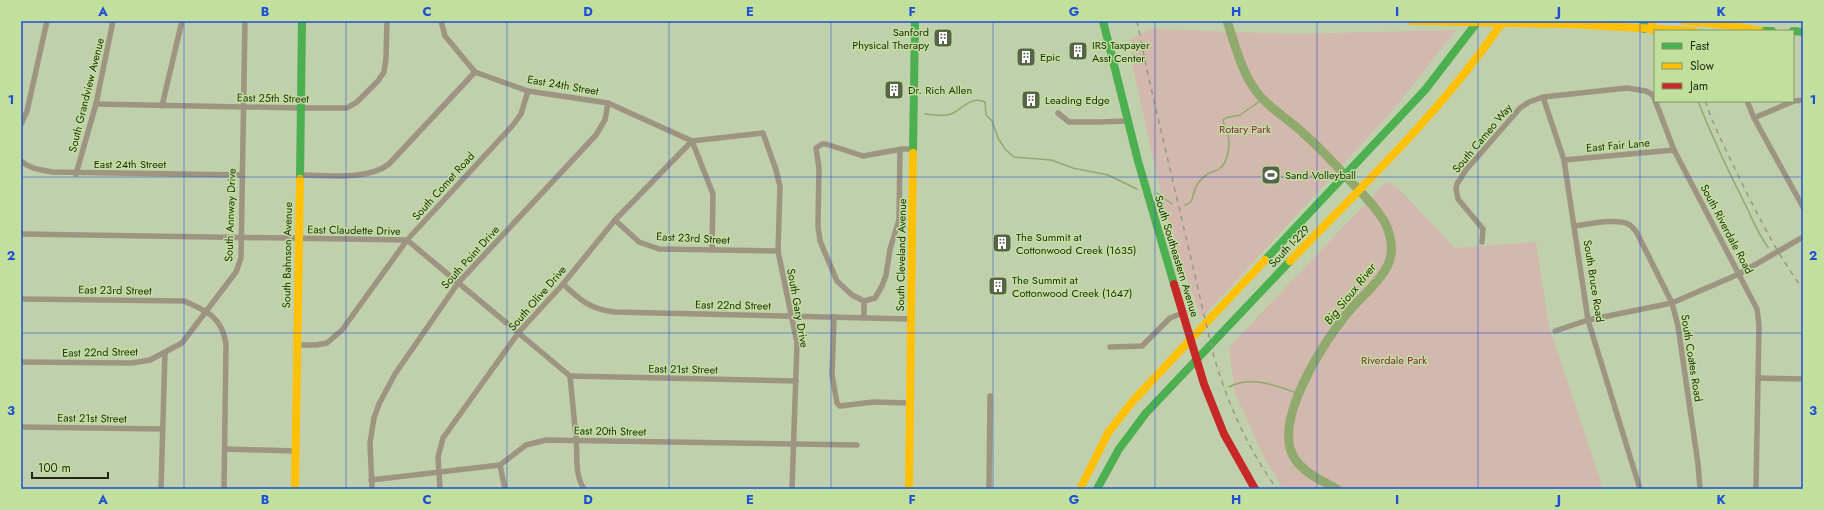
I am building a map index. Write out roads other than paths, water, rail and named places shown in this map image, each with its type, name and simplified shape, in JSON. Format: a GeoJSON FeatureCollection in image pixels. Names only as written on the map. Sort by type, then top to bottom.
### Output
{"type":"FeatureCollection","features":[{"type":"Feature","properties":{"kind":"main road","name":"South Bahnson Avenue"},"geometry":{"type":"LineString","coordinates":[[295,489],[302,21]]}},
{"type":"Feature","properties":{"kind":"main road","name":"South Cleveland Avenue"},"geometry":{"type":"LineString","coordinates":[[909,489],[915,21]]}},
{"type":"Feature","properties":{"kind":"main road","name":"South Southeastern Avenue"},"geometry":{"type":"LineString","coordinates":[[1103,21],[1127,121],[1211,406],[1231,448],[1255,489]]}},
{"type":"Feature","properties":{"kind":"main road"},"geometry":{"type":"LineString","coordinates":[[1412,21],[1568,24],[1682,30]]}},
{"type":"Feature","properties":{"kind":"main road","name":"South I-229"},"geometry":{"type":"LineString","coordinates":[[1080,489],[1101,446],[1116,422],[1169,361],[1430,84],[1478,21]]}},
{"type":"Feature","properties":{"kind":"main road","name":"South I-229"},"geometry":{"type":"LineString","coordinates":[[1096,489],[1112,460],[1128,437],[1175,381],[1386,160],[1466,72],[1483,51],[1503,21]]}},
{"type":"Feature","properties":{"kind":"main road"},"geometry":{"type":"LineString","coordinates":[[1647,27],[1652,21]]}},
{"type":"Feature","properties":{"kind":"main road"},"geometry":{"type":"LineString","coordinates":[[1684,21],[1735,26],[1755,30]]}},
{"type":"Feature","properties":{"kind":"street"},"geometry":{"type":"LineString","coordinates":[[21,124],[29,102],[47,21]]}},
{"type":"Feature","properties":{"kind":"street","name":"South Grandview Avenue"},"geometry":{"type":"LineString","coordinates":[[76,174],[96,104],[113,21]]}},
{"type":"Feature","properties":{"kind":"street"},"geometry":{"type":"LineString","coordinates":[[162,106],[182,21]]}},
{"type":"Feature","properties":{"kind":"street","name":"South Annway Drive"},"geometry":{"type":"LineString","coordinates":[[207,311],[240,266],[245,21]]}},
{"type":"Feature","properties":{"kind":"street","name":"East 25th Street"},"geometry":{"type":"LineString","coordinates":[[96,104],[347,108],[362,97],[378,81],[384,72],[387,21]]}},
{"type":"Feature","properties":{"kind":"street"},"geometry":{"type":"LineString","coordinates":[[299,175],[359,175],[370,174],[381,170],[389,164],[475,72],[445,36],[441,21]]}},
{"type":"Feature","properties":{"kind":"street","name":"East 24th Street"},"geometry":{"type":"LineString","coordinates":[[475,72],[528,91],[608,103],[692,141]]}},
{"type":"Feature","properties":{"kind":"street","name":"South Riverdale Road"},"geometry":{"type":"LineString","coordinates":[[1542,97],[1627,88],[1646,91],[1653,95],[1654,98]]}},
{"type":"Feature","properties":{"kind":"street","name":"South Comet Road"},"geometry":{"type":"LineString","coordinates":[[297,345],[316,345],[327,342],[343,330],[407,240],[513,125],[521,114],[528,91]]}},
{"type":"Feature","properties":{"kind":"street","name":"South Bruce Road"},"geometry":{"type":"LineString","coordinates":[[1542,97],[1564,160],[1588,320],[1640,489]]}},
{"type":"Feature","properties":{"kind":"street","name":"South Cameo Way"},"geometry":{"type":"LineString","coordinates":[[1482,242],[1483,229],[1458,199],[1456,189],[1458,184],[1466,170],[1520,108],[1529,102],[1542,97]]}},
{"type":"Feature","properties":{"kind":"street","name":"South Riverdale Road"},"geometry":{"type":"LineString","coordinates":[[1656,102],[1674,150],[1753,300],[1758,317],[1756,489]]}},
{"type":"Feature","properties":{"kind":"street"},"geometry":{"type":"LineString","coordinates":[[1747,102],[1754,118],[1803,207]]}},
{"type":"Feature","properties":{"kind":"street"},"geometry":{"type":"LineString","coordinates":[[1754,118],[1792,102]]}},
{"type":"Feature","properties":{"kind":"street","name":"South Point Drive"},"geometry":{"type":"LineString","coordinates":[[372,489],[370,480],[370,443],[374,418],[379,404],[395,374],[458,283],[596,135],[605,120],[608,103]]}},
{"type":"Feature","properties":{"kind":"street"},"geometry":{"type":"LineString","coordinates":[[1058,113],[1069,122],[1127,121]]}},
{"type":"Feature","properties":{"kind":"street","name":"South Gary Drive"},"geometry":{"type":"LineString","coordinates":[[692,141],[763,133],[776,170],[780,186],[778,251],[796,343],[792,489]]}},
{"type":"Feature","properties":{"kind":"street"},"geometry":{"type":"LineString","coordinates":[[692,141],[713,194],[712,250]]}},
{"type":"Feature","properties":{"kind":"street","name":"South Olive Drive"},"geometry":{"type":"LineString","coordinates":[[440,489],[438,456],[443,438],[519,332],[563,284],[615,220],[692,141]]}},
{"type":"Feature","properties":{"kind":"street"},"geometry":{"type":"LineString","coordinates":[[900,150],[899,220],[890,249],[886,275],[876,296],[864,301],[852,295],[837,281],[820,241],[816,148],[824,144],[863,156],[900,150],[914,149]]}},
{"type":"Feature","properties":{"kind":"street","name":"East Fair Lane"},"geometry":{"type":"LineString","coordinates":[[1564,160],[1674,150]]}},
{"type":"Feature","properties":{"kind":"street","name":"East 24th Street"},"geometry":{"type":"LineString","coordinates":[[21,161],[38,170],[76,174],[242,175]]}},
{"type":"Feature","properties":{"kind":"street","name":"East 23rd Street"},"geometry":{"type":"LineString","coordinates":[[615,220],[639,242],[648,246],[659,248],[778,251]]}},
{"type":"Feature","properties":{"kind":"street","name":"South Coates Road"},"geometry":{"type":"LineString","coordinates":[[1575,226],[1615,222],[1628,224],[1637,233],[1672,303],[1678,326],[1698,464],[1700,489]]}},
{"type":"Feature","properties":{"kind":"street","name":"East Claudette Drive"},"geometry":{"type":"LineString","coordinates":[[21,234],[241,239],[407,240],[570,376]]}},
{"type":"Feature","properties":{"kind":"street"},"geometry":{"type":"LineString","coordinates":[[1555,331],[1588,320],[1672,303],[1739,274],[1803,237]]}},
{"type":"Feature","properties":{"kind":"street","name":"East 22nd Street"},"geometry":{"type":"LineString","coordinates":[[563,284],[583,303],[603,311],[911,319]]}},
{"type":"Feature","properties":{"kind":"street","name":"East 23rd Street"},"geometry":{"type":"LineString","coordinates":[[21,299],[184,301],[207,311]]}},
{"type":"Feature","properties":{"kind":"street"},"geometry":{"type":"LineString","coordinates":[[864,301],[864,318]]}},
{"type":"Feature","properties":{"kind":"street"},"geometry":{"type":"LineString","coordinates":[[207,311],[216,319],[221,327],[226,344],[224,489]]}},
{"type":"Feature","properties":{"kind":"street","name":"East 22nd Street"},"geometry":{"type":"LineString","coordinates":[[21,362],[132,363],[150,360],[182,342],[207,311]]}},
{"type":"Feature","properties":{"kind":"street"},"geometry":{"type":"LineString","coordinates":[[1110,346],[1142,346],[1170,318],[1183,313]]}},
{"type":"Feature","properties":{"kind":"street"},"geometry":{"type":"LineString","coordinates":[[834,317],[832,375],[837,403],[840,406],[873,402],[910,403]]}},
{"type":"Feature","properties":{"kind":"street"},"geometry":{"type":"LineString","coordinates":[[161,489],[165,352]]}},
{"type":"Feature","properties":{"kind":"street"},"geometry":{"type":"LineString","coordinates":[[570,376],[577,440],[577,472],[579,481],[584,489]]}},
{"type":"Feature","properties":{"kind":"street","name":"East 21st Street"},"geometry":{"type":"LineString","coordinates":[[570,376],[796,381]]}},
{"type":"Feature","properties":{"kind":"street"},"geometry":{"type":"LineString","coordinates":[[1758,378],[1803,379]]}},
{"type":"Feature","properties":{"kind":"street"},"geometry":{"type":"LineString","coordinates":[[990,396],[990,489]]}},
{"type":"Feature","properties":{"kind":"street","name":"East 21st Street"},"geometry":{"type":"LineString","coordinates":[[21,427],[162,429]]}},
{"type":"Feature","properties":{"kind":"street","name":"East 20th Street"},"geometry":{"type":"LineString","coordinates":[[500,465],[526,445],[546,440],[857,444]]}},
{"type":"Feature","properties":{"kind":"street"},"geometry":{"type":"LineString","coordinates":[[225,450],[296,451]]}},
{"type":"Feature","properties":{"kind":"street"},"geometry":{"type":"LineString","coordinates":[[370,480],[500,465],[505,489]]}},
{"type":"Feature","properties":{"kind":"waterway","name":"Big Sioux River"},"geometry":{"type":"LineString","coordinates":[[1227,21],[1242,66],[1256,91],[1277,112],[1314,143],[1363,194],[1383,219],[1389,234],[1391,255],[1385,270],[1350,310],[1315,360],[1295,403],[1290,424],[1289,443],[1295,459],[1309,473],[1337,489]]}},
{"type":"Feature","properties":{"kind":"waterway"},"geometry":{"type":"LineString","coordinates":[[1185,205],[1191,202],[1195,188],[1204,176],[1219,169],[1225,162],[1229,141],[1223,120],[1225,118],[1240,115],[1263,99]]}},
{"type":"Feature","properties":{"kind":"waterway"},"geometry":{"type":"LineString","coordinates":[[925,114],[938,116],[948,115],[975,100],[980,100],[985,102],[986,115],[992,121],[998,138],[1005,149],[1014,157],[1051,160],[1073,168],[1108,175],[1137,189]]}},
{"type":"Feature","properties":{"kind":"waterway"},"geometry":{"type":"LineString","coordinates":[[1698,102],[1725,164],[1757,230],[1768,247]]}},
{"type":"Feature","properties":{"kind":"waterway"},"geometry":{"type":"LineString","coordinates":[[1157,193],[1172,204]]}},
{"type":"Feature","properties":{"kind":"waterway"},"geometry":{"type":"LineString","coordinates":[[1229,387],[1246,382],[1255,382],[1274,385],[1299,394]]}},
{"type":"Feature","properties":{"kind":"railway"},"geometry":{"type":"LineString","coordinates":[[1137,21],[1148,75],[1214,357],[1232,409],[1240,426],[1257,458],[1277,489]]}},
{"type":"Feature","properties":{"kind":"railway"},"geometry":{"type":"LineString","coordinates":[[1705,102],[1712,120],[1746,192],[1776,248],[1803,289]]}},
{"type":"Feature","properties":{"kind":"place","name":"Sanford Physical Therapy"},"geometry":{"type":"Point","coordinates":[943,38]}},
{"type":"Feature","properties":{"kind":"place","name":"IRS Taxpayer Asst Center"},"geometry":{"type":"Point","coordinates":[1078,51]}},
{"type":"Feature","properties":{"kind":"place","name":"Epic"},"geometry":{"type":"Point","coordinates":[1026,57]}},
{"type":"Feature","properties":{"kind":"place","name":"Dr. Rich Allen"},"geometry":{"type":"Point","coordinates":[894,90]}},
{"type":"Feature","properties":{"kind":"place","name":"Leading Edge"},"geometry":{"type":"Point","coordinates":[1031,100]}},
{"type":"Feature","properties":{"kind":"place","name":"Sand Volleyball"},"geometry":{"type":"Point","coordinates":[1271,175]}},
{"type":"Feature","properties":{"kind":"place","name":"The Summit at Cottonwood Creek (1635)"},"geometry":{"type":"Point","coordinates":[1002,243]}},
{"type":"Feature","properties":{"kind":"place","name":"The Summit at Cottonwood Creek (1647)"},"geometry":{"type":"Point","coordinates":[998,286]}},
{"type":"Feature","properties":{"kind":"park label","name":"Rotary Park"},"geometry":{"type":"Point","coordinates":[1245,129]}},
{"type":"Feature","properties":{"kind":"park label","name":"Riverdale Park"},"geometry":{"type":"Point","coordinates":[1394,360]}}]}
